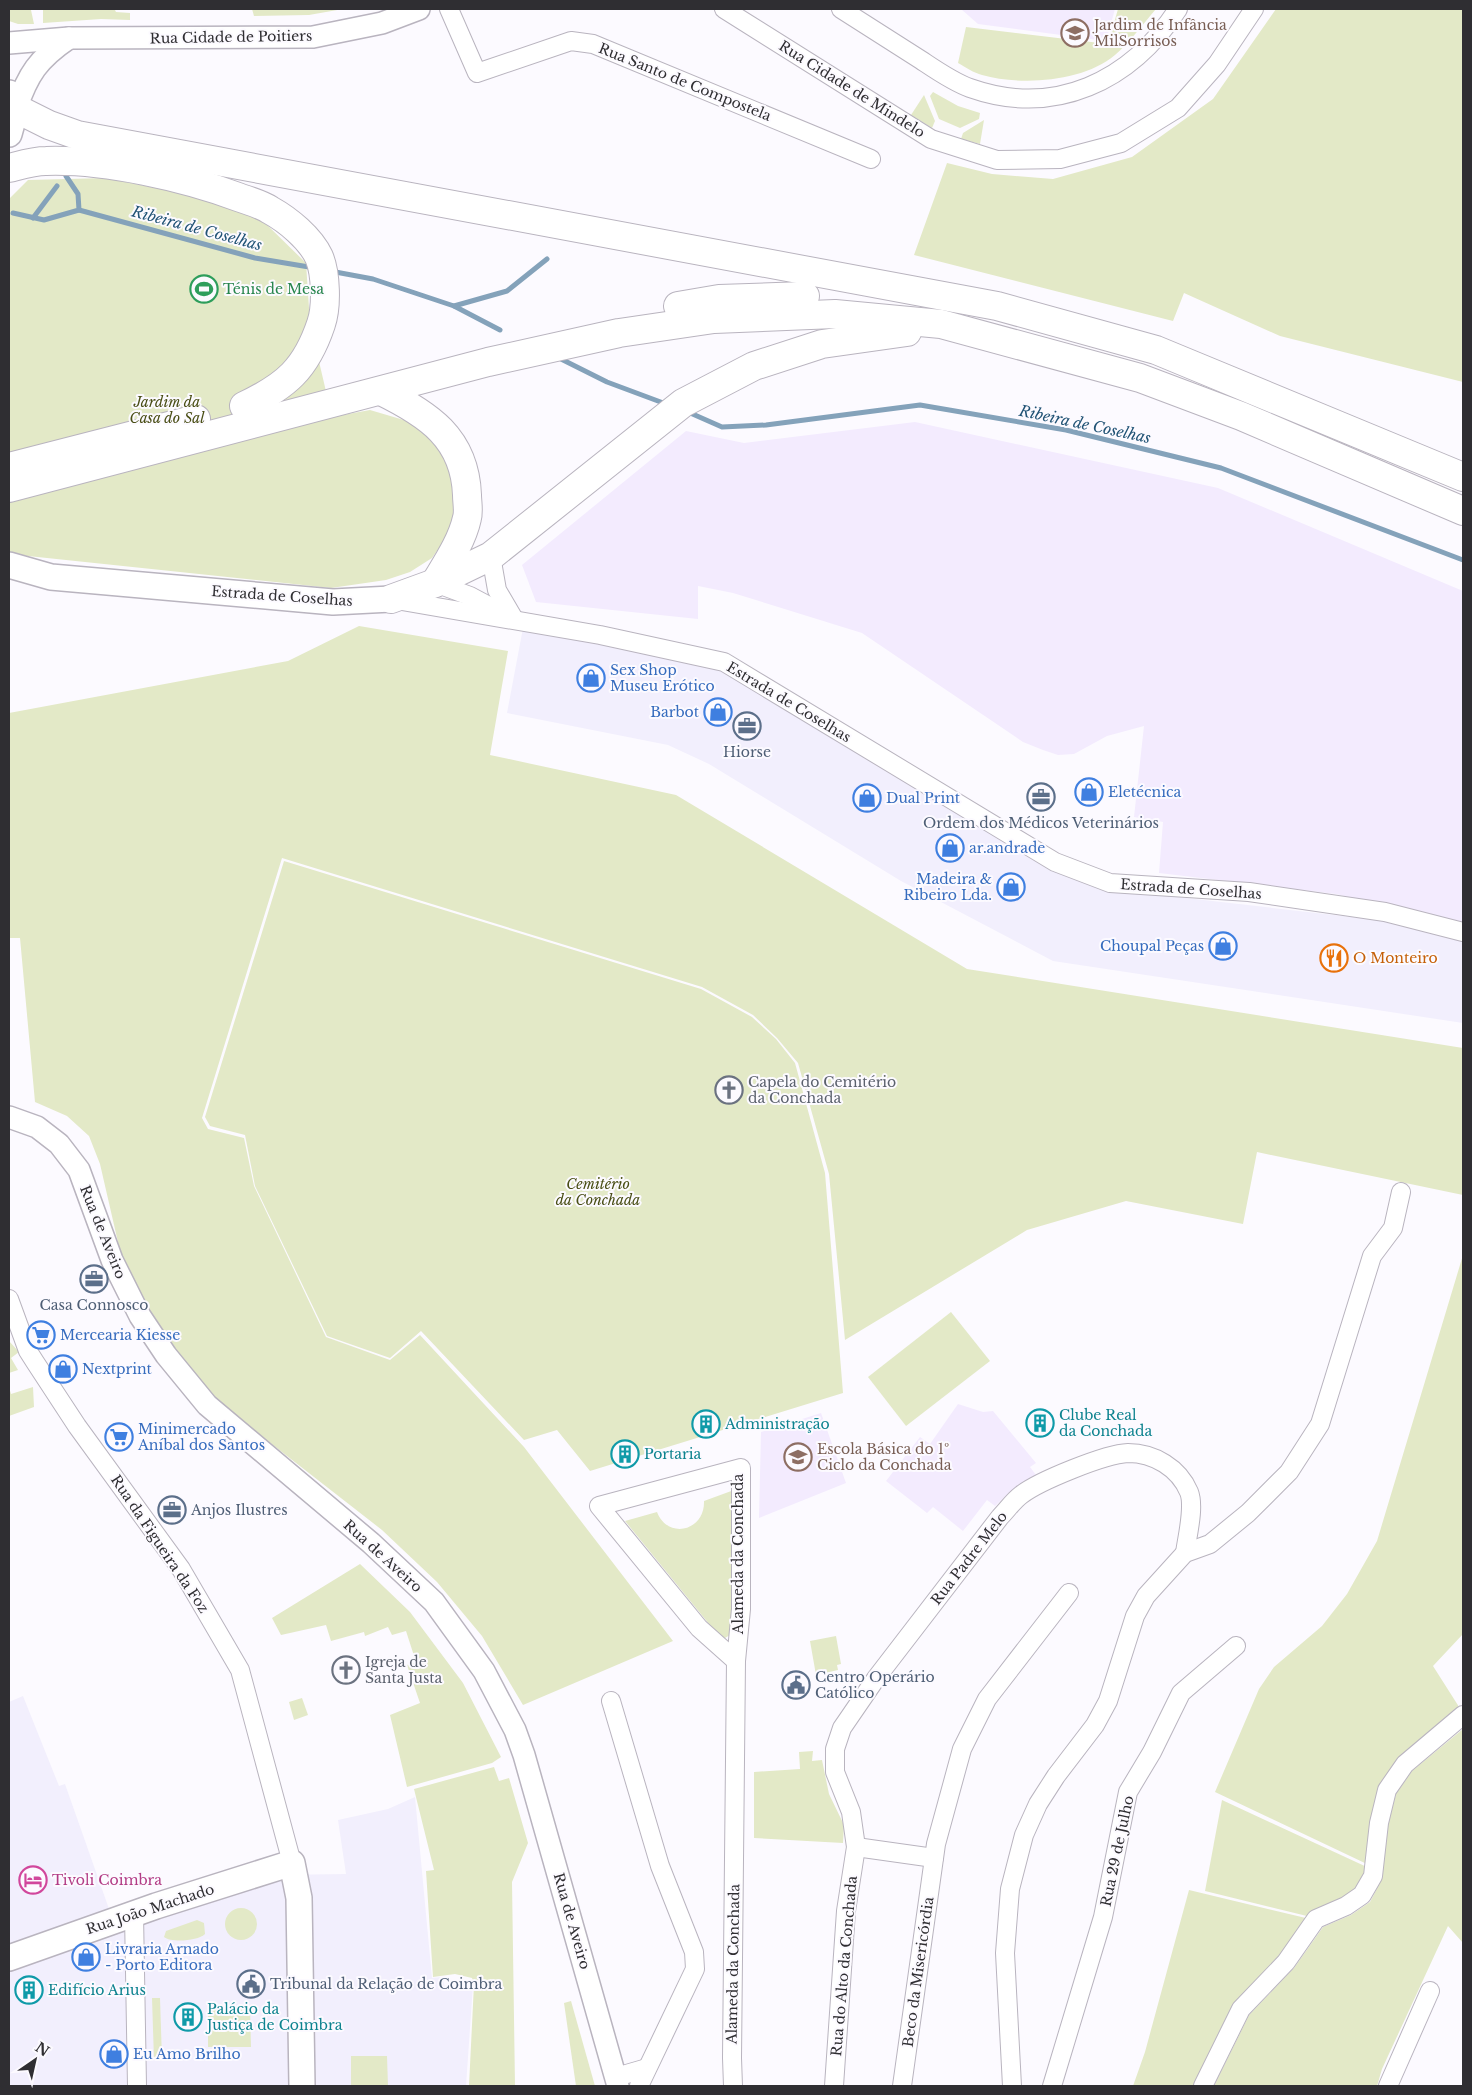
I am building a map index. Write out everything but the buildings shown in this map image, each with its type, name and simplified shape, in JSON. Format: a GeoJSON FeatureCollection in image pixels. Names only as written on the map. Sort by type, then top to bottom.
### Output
{"type":"FeatureCollection","features":[{"type":"Feature","properties":{"kind":"highway"},"geometry":{"type":"LineString","coordinates":[[11,110],[77,135],[997,306],[1156,350],[1463,477]]}},
{"type":"Feature","properties":{"kind":"highway"},"geometry":{"type":"LineString","coordinates":[[14,170],[46,161],[107,165],[203,184],[269,209],[300,232],[319,257],[325,291],[323,317],[313,346],[296,372],[272,393],[244,406]]}},
{"type":"Feature","properties":{"kind":"highway"},"geometry":{"type":"LineString","coordinates":[[9,467],[244,406],[362,389],[488,345],[588,322],[719,299],[834,295],[997,306]]}},
{"type":"Feature","properties":{"kind":"highway"},"geometry":{"type":"LineString","coordinates":[[9,488],[362,389],[610,335],[714,319],[835,314],[941,324],[993,336],[1140,378],[1241,416],[1463,511]]}},
{"type":"Feature","properties":{"kind":"highway"},"geometry":{"type":"LineString","coordinates":[[391,599],[436,583],[492,556],[683,403],[754,366],[822,344],[902,332],[993,336]]}},
{"type":"Feature","properties":{"kind":"highway"},"geometry":{"type":"LineString","coordinates":[[362,389],[415,407],[448,435],[466,474],[467,517],[451,557],[436,583]]}},
{"type":"Feature","properties":{"kind":"main road"},"geometry":{"type":"LineString","coordinates":[[9,565],[51,577]]}},
{"type":"Feature","properties":{"kind":"main road"},"geometry":{"type":"LineString","coordinates":[[9,581],[23,582],[51,577]]}},
{"type":"Feature","properties":{"kind":"main road","name":"Estrada de Coselhas"},"geometry":{"type":"LineString","coordinates":[[51,577],[333,602],[391,599]]}},
{"type":"Feature","properties":{"kind":"main road"},"geometry":{"type":"LineString","coordinates":[[292,1863],[299,1898],[302,2086]]}},
{"type":"Feature","properties":{"kind":"main road","name":"Rua João Machado"},"geometry":{"type":"LineString","coordinates":[[9,1958],[134,1914],[292,1863]]}},
{"type":"Feature","properties":{"kind":"street","name":"Rua Cidade de Poitiers"},"geometry":{"type":"LineString","coordinates":[[13,40],[313,37],[382,23],[418,9]]}},
{"type":"Feature","properties":{"kind":"street","name":"Rua Santo de Compostela"},"geometry":{"type":"LineString","coordinates":[[449,9],[477,73],[571,41],[593,44],[871,159]]}},
{"type":"Feature","properties":{"kind":"street","name":"Rua Cidade de Mindelo"},"geometry":{"type":"LineString","coordinates":[[724,9],[931,139],[997,160],[1060,159],[1121,143],[1178,108],[1217,64],[1254,9]]}},
{"type":"Feature","properties":{"kind":"street"},"geometry":{"type":"LineString","coordinates":[[841,9],[968,88],[1003,96],[1050,98],[1093,86],[1134,61],[1167,26],[1178,9]]}},
{"type":"Feature","properties":{"kind":"street"},"geometry":{"type":"LineString","coordinates":[[11,110],[36,65],[50,50],[69,38]]}},
{"type":"Feature","properties":{"kind":"street"},"geometry":{"type":"LineString","coordinates":[[492,556],[497,590],[514,619]]}},
{"type":"Feature","properties":{"kind":"street"},"geometry":{"type":"LineString","coordinates":[[436,583],[470,596],[514,619]]}},
{"type":"Feature","properties":{"kind":"street","name":"Estrada de Coselhas"},"geometry":{"type":"LineString","coordinates":[[391,599],[514,619],[724,662],[1055,862],[1110,883],[1249,892],[1385,912],[1463,932]]}},
{"type":"Feature","properties":{"kind":"street","name":"Rua de Aveiro"},"geometry":{"type":"LineString","coordinates":[[9,1118],[37,1128],[59,1144],[79,1170],[112,1260],[140,1316],[166,1355],[207,1404],[371,1543],[434,1602],[484,1671],[515,1730],[524,1755],[617,2082]]}},
{"type":"Feature","properties":{"kind":"street"},"geometry":{"type":"LineString","coordinates":[[1012,2086],[1005,1953],[1010,1890],[1024,1834],[1038,1804],[1056,1776],[1095,1725],[1108,1701],[1136,1616],[1146,1596],[1185,1553],[1210,1544],[1248,1513],[1289,1472],[1320,1424],[1372,1256],[1393,1228],[1401,1192]]}},
{"type":"Feature","properties":{"kind":"street","name":"Rua da Figueira da Foz"},"geometry":{"type":"LineString","coordinates":[[9,1299],[28,1351],[77,1426],[181,1569],[240,1670],[292,1863]]}},
{"type":"Feature","properties":{"kind":"street","name":"Rua Padre Melo"},"geometry":{"type":"LineString","coordinates":[[856,1847],[850,1812],[835,1772],[835,1748],[842,1728],[894,1654],[1000,1517],[1021,1495],[1042,1483],[1102,1460],[1128,1453],[1155,1458],[1168,1465],[1178,1474],[1190,1494],[1190,1518],[1185,1553]]}},
{"type":"Feature","properties":{"kind":"street","name":"Alameda da Conchada"},"geometry":{"type":"LineString","coordinates":[[733,2086],[736,1662],[741,1609],[741,1468],[599,1506],[699,1628],[736,1662]]}},
{"type":"Feature","properties":{"kind":"street","name":"Beco da Misericórdia"},"geometry":{"type":"LineString","coordinates":[[902,2086],[934,1858],[962,1749],[987,1699],[1069,1593]]}},
{"type":"Feature","properties":{"kind":"street","name":"Rua 29 de Julho"},"geometry":{"type":"LineString","coordinates":[[1052,2086],[1103,1917],[1128,1792],[1181,1693],[1236,1646]]}},
{"type":"Feature","properties":{"kind":"street"},"geometry":{"type":"LineString","coordinates":[[611,1701],[660,1866],[694,1952],[695,1969],[639,2086]]}},
{"type":"Feature","properties":{"kind":"street"},"geometry":{"type":"LineString","coordinates":[[1204,2086],[1241,2009],[1286,1962],[1316,1919],[1346,1906],[1362,1895],[1373,1876],[1378,1823],[1387,1790],[1405,1764],[1463,1716]]}},
{"type":"Feature","properties":{"kind":"street"},"geometry":{"type":"LineString","coordinates":[[856,1847],[934,1858]]}},
{"type":"Feature","properties":{"kind":"street","name":"Rua do Alto da Conchada"},"geometry":{"type":"LineString","coordinates":[[834,2086],[846,1911],[856,1847]]}},
{"type":"Feature","properties":{"kind":"street"},"geometry":{"type":"LineString","coordinates":[[134,1914],[136,2086]]}},
{"type":"Feature","properties":{"kind":"street"},"geometry":{"type":"LineString","coordinates":[[1388,2086],[1430,1991]]}},
{"type":"Feature","properties":{"kind":"street"},"geometry":{"type":"LineString","coordinates":[[617,2082],[647,2068]]}},
{"type":"Feature","properties":{"kind":"shaded area","name":"Jardim de Infância MilSorrisos"},"geometry":{"type":"Polygon","coordinates":[[[961,9],[1115,9],[1106,41],[978,24],[961,9]]]}},
{"type":"Feature","properties":{"kind":"shaded area"},"geometry":{"type":"Polygon","coordinates":[[[915,422],[1218,488],[1463,591],[1463,923],[1336,894],[1159,873],[1163,822],[1134,817],[1144,726],[1107,736],[1074,754],[1058,755],[1023,742],[862,633],[733,593],[698,586],[698,619],[536,602],[522,565],[686,431],[744,443],[915,422]]]}},
{"type":"Feature","properties":{"kind":"shaded area"},"geometry":{"type":"Polygon","coordinates":[[[523,628],[706,662],[1107,889],[1387,921],[1463,938],[1463,1023],[1053,961],[901,881],[709,764],[668,745],[507,713],[523,628]]]}},
{"type":"Feature","properties":{"kind":"shaded area"},"geometry":{"type":"Polygon","coordinates":[[[958,1404],[983,1412],[993,1411],[1036,1463],[1030,1467],[1036,1475],[1010,1492],[995,1506],[987,1500],[963,1531],[933,1507],[927,1513],[886,1481],[920,1437],[930,1444],[958,1404]]]}},
{"type":"Feature","properties":{"kind":"shaded area","name":"Escola Básica do 1º Ciclo da Conchada"},"geometry":{"type":"Polygon","coordinates":[[[821,1413],[846,1483],[759,1518],[761,1432],[821,1413]]]}},
{"type":"Feature","properties":{"kind":"shaded area"},"geometry":{"type":"Polygon","coordinates":[[[23,1696],[59,1786],[65,1784],[109,1909],[9,1945],[9,1702],[23,1696]]]}},
{"type":"Feature","properties":{"kind":"shaded area"},"geometry":{"type":"Polygon","coordinates":[[[415,1797],[432,1978],[443,1977],[445,1990],[473,1985],[466,2086],[9,2086],[9,1968],[274,1875],[346,1874],[338,1820],[388,1809],[415,1797]]]}},
{"type":"Feature","properties":{"kind":"green space"},"geometry":{"type":"Polygon","coordinates":[[[9,9],[31,10],[34,24],[18,24],[9,21],[9,9]]]}},
{"type":"Feature","properties":{"kind":"green space"},"geometry":{"type":"Polygon","coordinates":[[[43,9],[115,10],[116,12],[130,13],[130,20],[101,19],[43,23],[43,9]]]}},
{"type":"Feature","properties":{"kind":"green space"},"geometry":{"type":"Polygon","coordinates":[[[252,9],[343,9],[309,15],[254,16],[252,9]]]}},
{"type":"Feature","properties":{"kind":"green space"},"geometry":{"type":"Polygon","coordinates":[[[1118,9],[1156,9],[1115,55],[1102,64],[1086,71],[1051,79],[1015,80],[979,74],[958,63],[966,27],[1108,44],[1118,9]]]}},
{"type":"Feature","properties":{"kind":"green space"},"geometry":{"type":"Polygon","coordinates":[[[1276,9],[1463,9],[1463,382],[1280,336],[1184,293],[1173,321],[914,255],[947,163],[992,174],[1053,179],[1132,157],[1213,99],[1276,9]]]}},
{"type":"Feature","properties":{"kind":"green space"},"geometry":{"type":"Polygon","coordinates":[[[933,92],[958,106],[980,113],[979,119],[960,128],[939,119],[930,96],[933,92]]]}},
{"type":"Feature","properties":{"kind":"green space"},"geometry":{"type":"Polygon","coordinates":[[[924,95],[935,121],[932,128],[911,115],[924,95]]]}},
{"type":"Feature","properties":{"kind":"green space"},"geometry":{"type":"Polygon","coordinates":[[[984,120],[980,144],[961,139],[963,133],[984,120]]]}},
{"type":"Feature","properties":{"kind":"green space","name":"Jardim da Casa do Sal"},"geometry":{"type":"Polygon","coordinates":[[[106,178],[200,197],[262,220],[306,263],[310,323],[332,417],[370,410],[414,423],[443,446],[457,484],[454,526],[432,558],[410,572],[386,580],[331,588],[9,554],[9,199],[28,180],[106,178]]]}},
{"type":"Feature","properties":{"kind":"green space"},"geometry":{"type":"Polygon","coordinates":[[[359,626],[508,651],[490,755],[676,795],[967,969],[1463,1048],[1463,1195],[1257,1152],[1243,1224],[1126,1201],[1027,1230],[845,1340],[829,1174],[798,1063],[777,1038],[753,1015],[702,987],[282,858],[202,1118],[208,1129],[244,1138],[254,1186],[326,1337],[390,1360],[420,1335],[524,1447],[673,1641],[523,1705],[482,1636],[437,1582],[382,1530],[251,1428],[205,1389],[157,1328],[123,1264],[100,1164],[89,1136],[67,1116],[35,1102],[20,938],[9,938],[9,713],[288,661],[359,626]]]}},
{"type":"Feature","properties":{"kind":"green space","name":"Cemitério da Conchada"},"geometry":{"type":"Polygon","coordinates":[[[284,861],[701,989],[752,1017],[776,1039],[795,1063],[825,1173],[843,1393],[590,1471],[557,1430],[524,1440],[421,1331],[390,1358],[327,1336],[255,1186],[245,1135],[210,1126],[205,1117],[284,861]]]}},
{"type":"Feature","properties":{"kind":"green space"},"geometry":{"type":"Polygon","coordinates":[[[1463,1255],[1463,1634],[1433,1666],[1461,1710],[1400,1760],[1369,1865],[1215,1792],[1259,1689],[1274,1667],[1322,1626],[1347,1594],[1377,1541],[1463,1255]]]}},
{"type":"Feature","properties":{"kind":"green space"},"geometry":{"type":"Polygon","coordinates":[[[951,1312],[990,1361],[906,1426],[868,1377],[951,1312]]]}},
{"type":"Feature","properties":{"kind":"green space"},"geometry":{"type":"Polygon","coordinates":[[[9,1341],[19,1352],[11,1358],[18,1370],[9,1373],[9,1341]]]}},
{"type":"Feature","properties":{"kind":"green space"},"geometry":{"type":"Polygon","coordinates":[[[9,1387],[11,1394],[33,1387],[34,1407],[9,1416],[9,1387]]]}},
{"type":"Feature","properties":{"kind":"green space"},"geometry":{"type":"Polygon","coordinates":[[[734,1490],[732,1629],[730,1635],[725,1638],[718,1635],[625,1521],[657,1512],[662,1521],[669,1526],[677,1529],[685,1528],[699,1519],[703,1511],[704,1501],[734,1490]]]}},
{"type":"Feature","properties":{"kind":"green space"},"geometry":{"type":"Polygon","coordinates":[[[360,1564],[410,1612],[463,1683],[501,1757],[492,1763],[407,1787],[390,1715],[420,1703],[407,1665],[416,1662],[406,1631],[392,1635],[388,1627],[365,1636],[364,1632],[331,1641],[326,1625],[281,1635],[272,1618],[360,1564]]]}},
{"type":"Feature","properties":{"kind":"green space"},"geometry":{"type":"Polygon","coordinates":[[[836,1636],[841,1664],[837,1665],[838,1670],[816,1675],[810,1641],[836,1636]]]}},
{"type":"Feature","properties":{"kind":"green space"},"geometry":{"type":"Polygon","coordinates":[[[302,1698],[308,1715],[294,1720],[289,1702],[302,1698]]]}},
{"type":"Feature","properties":{"kind":"green space"},"geometry":{"type":"Polygon","coordinates":[[[1463,1729],[1463,1943],[1448,1926],[1382,2069],[1377,2086],[1214,2086],[1249,2015],[1294,1968],[1323,1927],[1351,1915],[1370,1902],[1382,1879],[1388,1825],[1396,1794],[1412,1771],[1463,1729]]]}},
{"type":"Feature","properties":{"kind":"green space"},"geometry":{"type":"Polygon","coordinates":[[[813,1751],[812,1761],[822,1760],[829,1794],[844,1825],[843,1843],[754,1838],[754,1772],[800,1769],[799,1752],[813,1751]]]}},
{"type":"Feature","properties":{"kind":"green space"},"geometry":{"type":"Polygon","coordinates":[[[494,1767],[499,1781],[509,1778],[528,1843],[512,1882],[515,2086],[469,2086],[474,1984],[472,1978],[455,1974],[433,1977],[426,1871],[434,1870],[414,1789],[494,1767]]]}},
{"type":"Feature","properties":{"kind":"green space"},"geometry":{"type":"Polygon","coordinates":[[[1222,1800],[1369,1868],[1358,1891],[1311,1917],[1205,1891],[1222,1800]]]}},
{"type":"Feature","properties":{"kind":"green space"},"geometry":{"type":"Polygon","coordinates":[[[1189,1890],[1310,1919],[1197,2086],[1133,2086],[1145,2052],[1189,1890]]]}},
{"type":"Feature","properties":{"kind":"green space"},"geometry":{"type":"Polygon","coordinates":[[[241,1908],[247,1909],[252,1913],[256,1918],[256,1930],[252,1935],[247,1939],[241,1940],[235,1939],[230,1935],[226,1930],[225,1924],[226,1918],[230,1913],[235,1909],[241,1908]]]}},
{"type":"Feature","properties":{"kind":"green space"},"geometry":{"type":"Polygon","coordinates":[[[197,1920],[204,1923],[205,1934],[202,1936],[191,1940],[178,1941],[164,1937],[166,1931],[197,1920]]]}},
{"type":"Feature","properties":{"kind":"green space"},"geometry":{"type":"Polygon","coordinates":[[[152,1998],[160,1998],[162,2059],[154,2060],[152,1998]]]}},
{"type":"Feature","properties":{"kind":"green space"},"geometry":{"type":"Polygon","coordinates":[[[571,2001],[595,2086],[576,2086],[564,2003],[571,2001]]]}},
{"type":"Feature","properties":{"kind":"green space"},"geometry":{"type":"Polygon","coordinates":[[[208,2007],[250,2007],[251,2047],[208,2047],[208,2007]]]}},
{"type":"Feature","properties":{"kind":"green space"},"geometry":{"type":"Polygon","coordinates":[[[351,2056],[387,2056],[388,2086],[351,2086],[351,2056]]]}},
{"type":"Feature","properties":{"kind":"waterway"},"geometry":{"type":"LineString","coordinates":[[13,213],[44,220],[79,210],[78,194],[66,176]]}},
{"type":"Feature","properties":{"kind":"waterway"},"geometry":{"type":"LineString","coordinates":[[33,218],[57,186]]}},
{"type":"Feature","properties":{"kind":"waterway","name":"Ribeira de Coselhas"},"geometry":{"type":"LineString","coordinates":[[79,210],[255,258],[309,267]]}},
{"type":"Feature","properties":{"kind":"waterway"},"geometry":{"type":"LineString","coordinates":[[330,271],[373,279],[454,306],[507,291],[547,259]]}},
{"type":"Feature","properties":{"kind":"waterway"},"geometry":{"type":"LineString","coordinates":[[454,306],[500,330]]}},
{"type":"Feature","properties":{"kind":"waterway"},"geometry":{"type":"LineString","coordinates":[[557,357],[607,382],[666,404]]}},
{"type":"Feature","properties":{"kind":"waterway","name":"Ribeira de Coselhas"},"geometry":{"type":"LineString","coordinates":[[688,412],[722,427],[766,425],[920,405],[1066,430],[1221,468],[1463,560]]}},
{"type":"Feature","properties":{"kind":"place","name":"Jardim de Infância MilSorrisos"},"geometry":{"type":"Point","coordinates":[1075,33]}},
{"type":"Feature","properties":{"kind":"place","name":"Ténis de Mesa"},"geometry":{"type":"Point","coordinates":[204,289]}},
{"type":"Feature","properties":{"kind":"place","name":"Sex Shop Museu Erótico"},"geometry":{"type":"Point","coordinates":[591,678]}},
{"type":"Feature","properties":{"kind":"place","name":"Barbot"},"geometry":{"type":"Point","coordinates":[718,712]}},
{"type":"Feature","properties":{"kind":"place","name":"Hiorse"},"geometry":{"type":"Point","coordinates":[747,726]}},
{"type":"Feature","properties":{"kind":"place","name":"Eletécnica"},"geometry":{"type":"Point","coordinates":[1089,792]}},
{"type":"Feature","properties":{"kind":"place","name":"Ordem dos Médicos Veterinários"},"geometry":{"type":"Point","coordinates":[1041,797]}},
{"type":"Feature","properties":{"kind":"place","name":"Dual Print"},"geometry":{"type":"Point","coordinates":[867,798]}},
{"type":"Feature","properties":{"kind":"place","name":"ar.andrade"},"geometry":{"type":"Point","coordinates":[950,848]}},
{"type":"Feature","properties":{"kind":"place","name":"Madeira & Ribeiro Lda."},"geometry":{"type":"Point","coordinates":[1011,887]}},
{"type":"Feature","properties":{"kind":"place","name":"Choupal Peças"},"geometry":{"type":"Point","coordinates":[1223,946]}},
{"type":"Feature","properties":{"kind":"place","name":"O Monteiro"},"geometry":{"type":"Point","coordinates":[1334,958]}},
{"type":"Feature","properties":{"kind":"place","name":"Capela do Cemitério da Conchada"},"geometry":{"type":"Point","coordinates":[729,1090]}},
{"type":"Feature","properties":{"kind":"place","name":"Casa Connosco"},"geometry":{"type":"Point","coordinates":[94,1279]}},
{"type":"Feature","properties":{"kind":"place","name":"Mercearia Kiesse"},"geometry":{"type":"Point","coordinates":[41,1335]}},
{"type":"Feature","properties":{"kind":"place","name":"Nextprint"},"geometry":{"type":"Point","coordinates":[63,1369]}},
{"type":"Feature","properties":{"kind":"place","name":"Clube Real da Conchada"},"geometry":{"type":"Point","coordinates":[1040,1423]}},
{"type":"Feature","properties":{"kind":"place","name":"Administração"},"geometry":{"type":"Point","coordinates":[706,1424]}},
{"type":"Feature","properties":{"kind":"place","name":"Minimercado Aníbal dos Santos"},"geometry":{"type":"Point","coordinates":[119,1437]}},
{"type":"Feature","properties":{"kind":"place","name":"Portaria"},"geometry":{"type":"Point","coordinates":[625,1454]}},
{"type":"Feature","properties":{"kind":"place","name":"Escola Básica do 1º Ciclo da Conchada"},"geometry":{"type":"Point","coordinates":[798,1457]}},
{"type":"Feature","properties":{"kind":"place","name":"Anjos Ilustres"},"geometry":{"type":"Point","coordinates":[172,1510]}},
{"type":"Feature","properties":{"kind":"place","name":"Igreja de Santa Justa"},"geometry":{"type":"Point","coordinates":[346,1670]}},
{"type":"Feature","properties":{"kind":"place","name":"Centro Operário Católico"},"geometry":{"type":"Point","coordinates":[796,1685]}},
{"type":"Feature","properties":{"kind":"place","name":"Tivoli Coimbra"},"geometry":{"type":"Point","coordinates":[33,1880]}},
{"type":"Feature","properties":{"kind":"place","name":"Livraria Arnado - Porto Editora"},"geometry":{"type":"Point","coordinates":[86,1957]}},
{"type":"Feature","properties":{"kind":"place","name":"Tribunal da Relação de Coimbra"},"geometry":{"type":"Point","coordinates":[251,1984]}},
{"type":"Feature","properties":{"kind":"place","name":"Edifício Arius"},"geometry":{"type":"Point","coordinates":[29,1990]}},
{"type":"Feature","properties":{"kind":"place","name":"Palácio da Justiça de Coimbra"},"geometry":{"type":"Point","coordinates":[188,2017]}},
{"type":"Feature","properties":{"kind":"place","name":"Eu Amo Brilho"},"geometry":{"type":"Point","coordinates":[114,2054]}}]}
